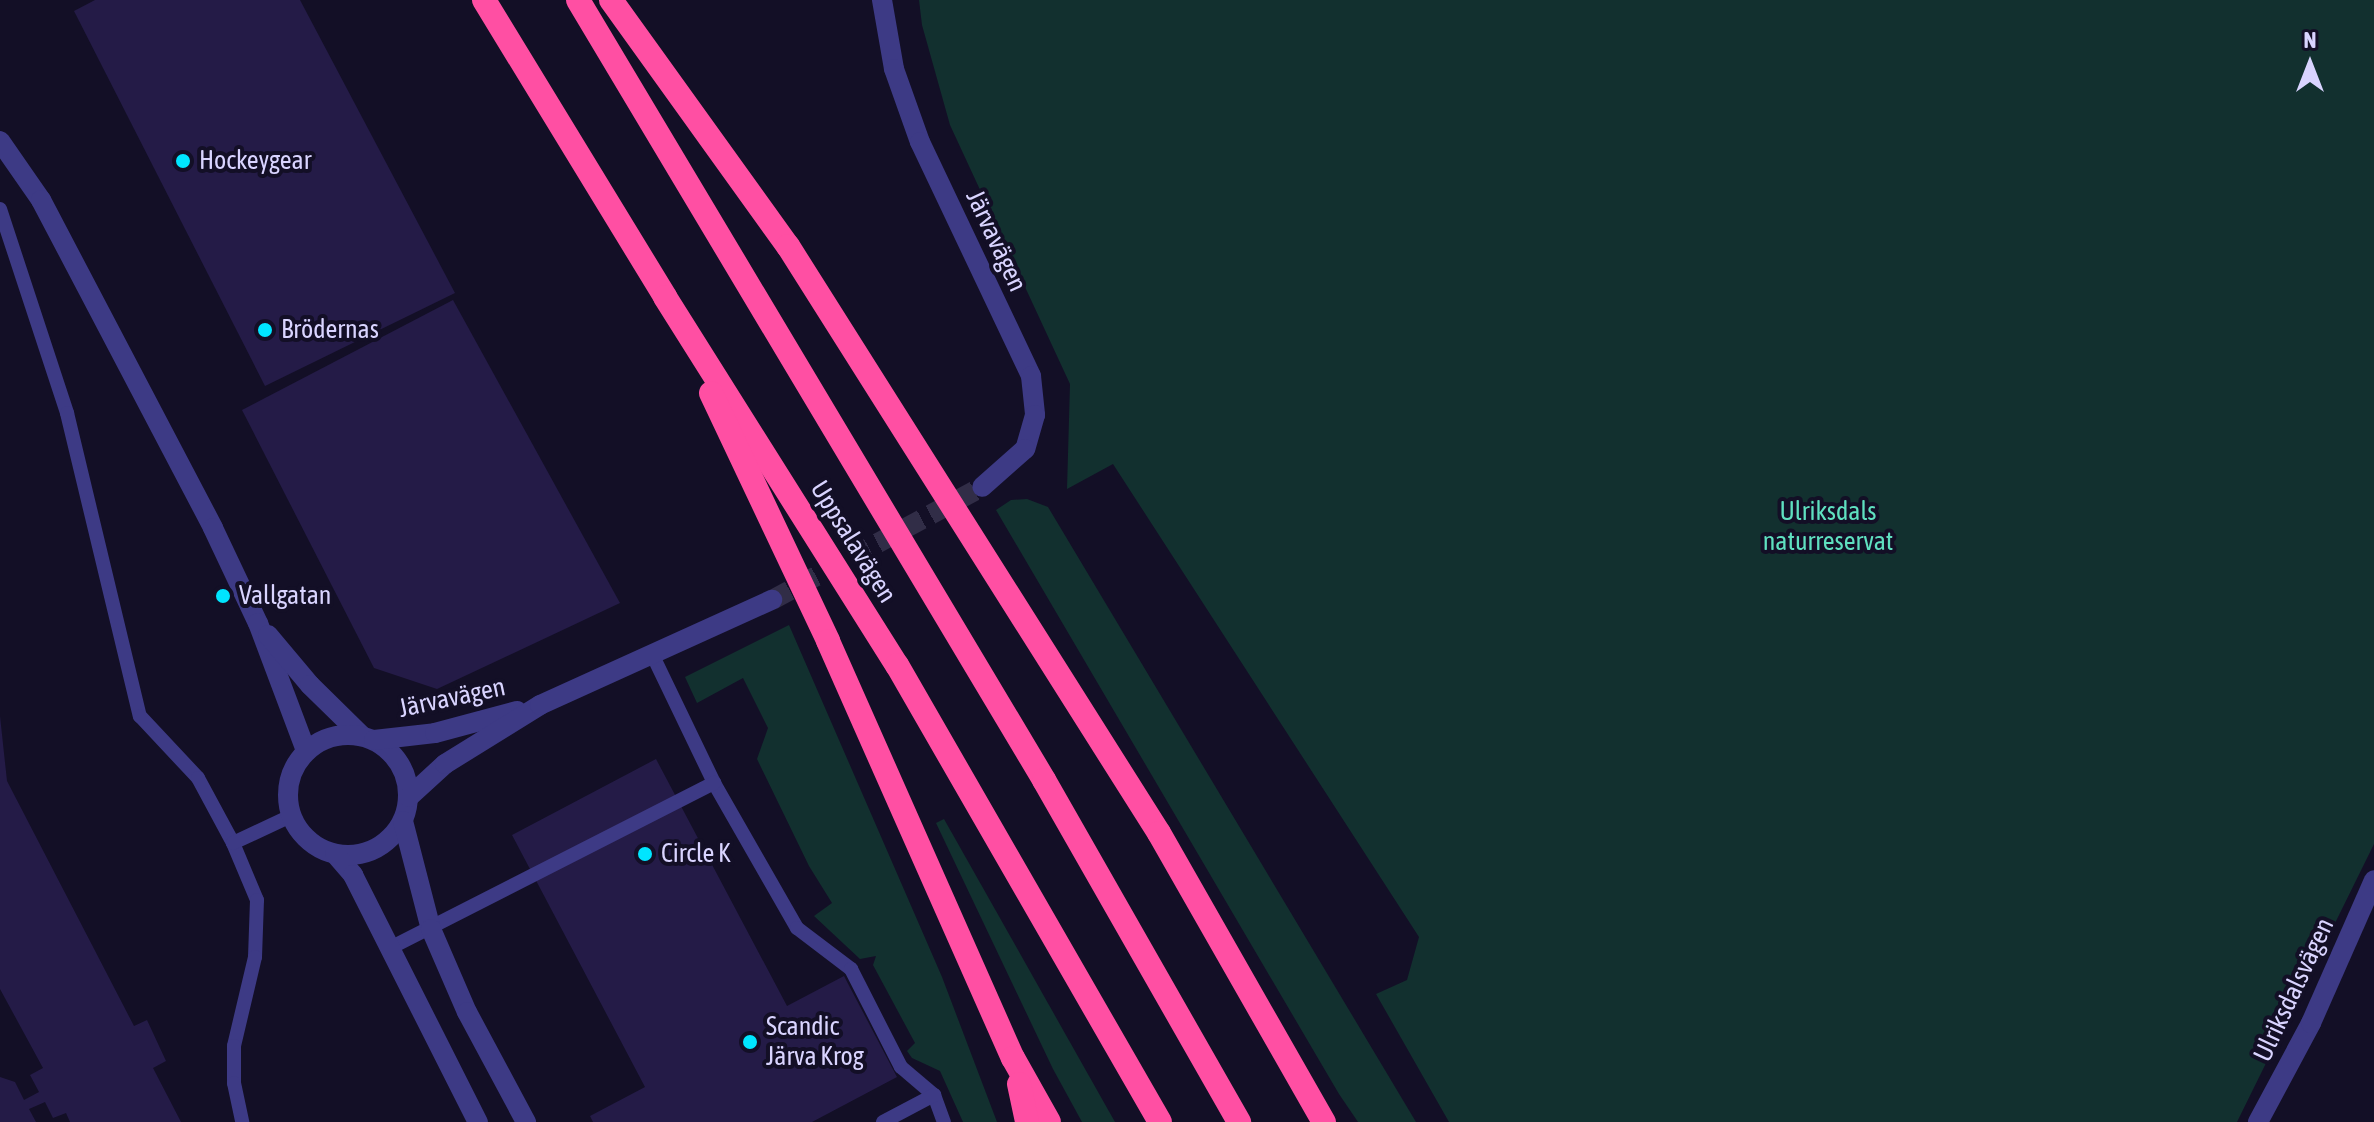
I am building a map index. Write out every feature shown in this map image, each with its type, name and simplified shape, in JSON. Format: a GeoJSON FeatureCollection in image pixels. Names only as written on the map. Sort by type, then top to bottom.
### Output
{"type":"FeatureCollection","features":[{"type":"Feature","properties":{"kind":"highway","name":"Uppsalavägen"},"geometry":{"type":"LineString","coordinates":[[484,0],[665,297],[897,665],[1160,1122]]}},
{"type":"Feature","properties":{"kind":"highway","name":"Uppsalavägen"},"geometry":{"type":"LineString","coordinates":[[578,0],[1044,780],[1239,1122]]}},
{"type":"Feature","properties":{"kind":"highway"},"geometry":{"type":"LineString","coordinates":[[611,0],[788,246],[1159,833],[1324,1122]]}},
{"type":"Feature","properties":{"kind":"highway"},"geometry":{"type":"LineString","coordinates":[[665,297],[828,641],[1013,1058],[1049,1122]]}},
{"type":"Feature","properties":{"kind":"highway"},"geometry":{"type":"LineString","coordinates":[[1013,1058],[1027,1122]]}},
{"type":"Feature","properties":{"kind":"street","name":"Järvavägen"},"geometry":{"type":"LineString","coordinates":[[882,0],[894,69],[920,142],[1031,376],[1035,415],[1025,449],[982,487]]}},
{"type":"Feature","properties":{"kind":"street"},"geometry":{"type":"LineString","coordinates":[[0,141],[41,200],[213,528],[258,623],[306,751]]}},
{"type":"Feature","properties":{"kind":"street","name":"Järvavägen"},"geometry":{"type":"LineString","coordinates":[[409,797],[445,764],[540,705],[772,600]]}},
{"type":"Feature","properties":{"kind":"street"},"geometry":{"type":"LineString","coordinates":[[258,623],[310,685],[368,738],[391,752],[404,772],[409,797],[403,821],[393,836],[376,849],[356,856],[317,848],[301,834],[291,816],[287,794],[291,772],[306,751],[341,734],[368,738]]}},
{"type":"Feature","properties":{"kind":"street","name":"Järvavägen"},"geometry":{"type":"LineString","coordinates":[[368,738],[435,733],[540,705]]}},
{"type":"Feature","properties":{"kind":"street"},"geometry":{"type":"LineString","coordinates":[[403,821],[431,929],[467,1012],[526,1122]]}},
{"type":"Feature","properties":{"kind":"street"},"geometry":{"type":"LineString","coordinates":[[335,854],[353,875],[478,1122]]}},
{"type":"Feature","properties":{"kind":"street","name":"Ulriksdalsvägen"},"geometry":{"type":"LineString","coordinates":[[2258,1122],[2311,1023],[2374,880]]}},
{"type":"Feature","properties":{"kind":"lane"},"geometry":{"type":"LineString","coordinates":[[0,209],[67,413],[140,716],[198,778],[233,843],[257,900],[255,957],[234,1046],[234,1083],[242,1122]]}},
{"type":"Feature","properties":{"kind":"lane"},"geometry":{"type":"LineString","coordinates":[[653,656],[714,783],[797,928],[851,969],[901,1067],[934,1095],[944,1122]]}},
{"type":"Feature","properties":{"kind":"lane"},"geometry":{"type":"LineString","coordinates":[[390,948],[714,783]]}},
{"type":"Feature","properties":{"kind":"lane"},"geometry":{"type":"LineString","coordinates":[[233,843],[291,816]]}},
{"type":"Feature","properties":{"kind":"lane"},"geometry":{"type":"LineString","coordinates":[[883,1122],[934,1095]]}},
{"type":"Feature","properties":{"kind":"green space","name":"Ulriksdals naturreservat"},"geometry":{"type":"Polygon","coordinates":[[[919,0],[2374,0],[2374,844],[2237,1122],[1449,1122],[1376,994],[1407,980],[1419,937],[1113,464],[1067,489],[1070,384],[950,125],[922,25],[919,0]]]}},
{"type":"Feature","properties":{"kind":"green space"},"geometry":{"type":"Polygon","coordinates":[[[1027,499],[1048,507],[1416,1122],[1358,1122],[1339,1094],[996,510],[1011,500],[1027,499]]]}},
{"type":"Feature","properties":{"kind":"green space"},"geometry":{"type":"Polygon","coordinates":[[[789,625],[942,977],[997,1122],[963,1122],[940,1071],[912,1058],[907,1051],[915,1043],[873,965],[876,956],[860,959],[814,916],[832,903],[809,866],[757,759],[768,728],[743,678],[697,703],[685,677],[789,625]]]}},
{"type":"Feature","properties":{"kind":"green space"},"geometry":{"type":"Polygon","coordinates":[[[944,819],[1115,1122],[1082,1122],[1053,1069],[936,823],[944,819]]]}},
{"type":"Feature","properties":{"kind":"building"},"geometry":{"type":"Polygon","coordinates":[[[95,0],[300,0],[455,293],[265,386],[74,11],[95,0]]]}},
{"type":"Feature","properties":{"kind":"building"},"geometry":{"type":"Polygon","coordinates":[[[453,300],[620,603],[437,689],[374,668],[242,410],[453,300]]]}},
{"type":"Feature","properties":{"kind":"building"},"geometry":{"type":"Polygon","coordinates":[[[0,716],[7,781],[134,1026],[147,1020],[166,1061],[153,1068],[181,1122],[70,1122],[66,1113],[53,1118],[45,1102],[29,1109],[36,1122],[0,1122],[0,1077],[15,1082],[24,1100],[39,1092],[30,1075],[43,1068],[0,989],[0,716]]]}},
{"type":"Feature","properties":{"kind":"building"},"geometry":{"type":"Polygon","coordinates":[[[656,759],[787,1006],[844,976],[897,1077],[812,1122],[593,1122],[590,1116],[645,1087],[512,835],[656,759]]]}},
{"type":"Feature","properties":{"kind":"tunnel"},"geometry":{"type":"LineString","coordinates":[[772,600],[982,487]]}},
{"type":"Feature","properties":{"kind":"place","name":"Hockeygear"},"geometry":{"type":"Point","coordinates":[183,161]}},
{"type":"Feature","properties":{"kind":"place","name":"Brödernas"},"geometry":{"type":"Point","coordinates":[265,330]}},
{"type":"Feature","properties":{"kind":"place","name":"Vallgatan"},"geometry":{"type":"Point","coordinates":[223,596]}},
{"type":"Feature","properties":{"kind":"place","name":"Circle K"},"geometry":{"type":"Point","coordinates":[645,854]}},
{"type":"Feature","properties":{"kind":"place","name":"Scandic Järva Krog"},"geometry":{"type":"Point","coordinates":[750,1042]}}]}
